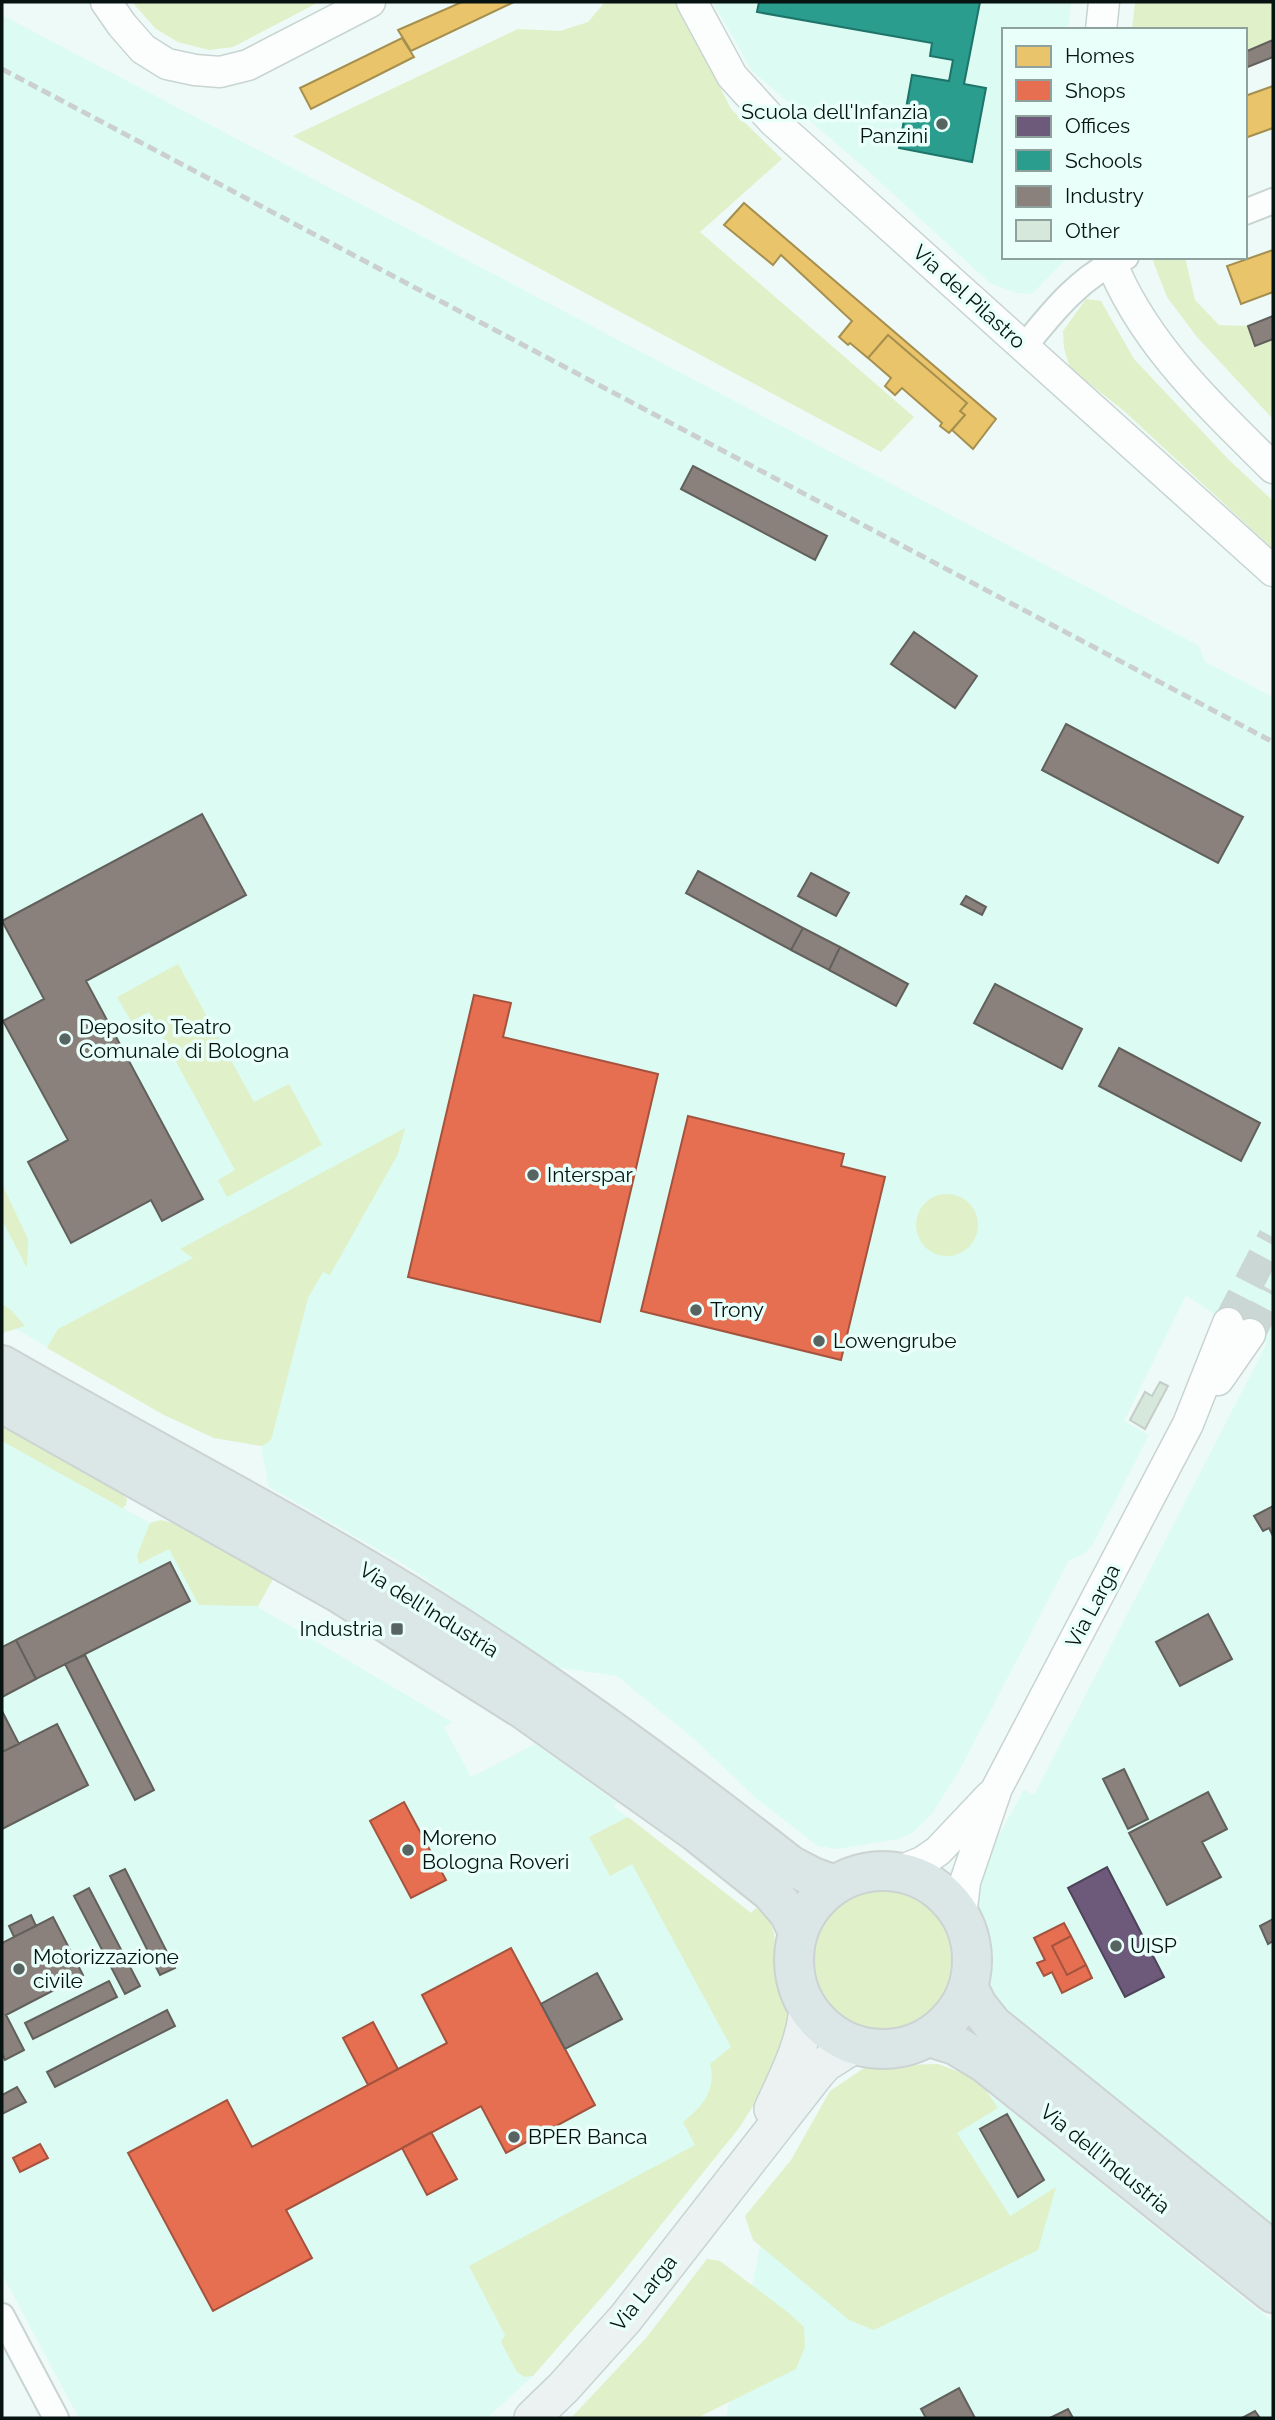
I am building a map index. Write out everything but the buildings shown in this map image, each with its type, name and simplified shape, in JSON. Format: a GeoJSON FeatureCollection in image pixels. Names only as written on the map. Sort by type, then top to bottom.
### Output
{"type":"FeatureCollection","features":[{"type":"Feature","properties":{"kind":"main road","name":"Via dell'Industria"},"geometry":{"type":"LineString","coordinates":[[2,1365],[431,1609],[611,1730],[790,1865],[835,1885]]}},
{"type":"Feature","properties":{"kind":"main road","name":"Via dell'Industria"},"geometry":{"type":"LineString","coordinates":[[2,1403],[339,1593],[523,1709],[696,1832],[771,1892],[789,1913],[798,1932]]}},
{"type":"Feature","properties":{"kind":"main road"},"geometry":{"type":"LineString","coordinates":[[875,1871],[897,1872],[916,1878],[950,1901],[961,1917],[971,1944],[973,1959],[968,1987],[953,2016],[929,2037],[912,2045],[874,2049],[855,2045],[828,2030],[807,2007],[798,1990],[794,1951],[798,1932],[812,1905],[835,1885],[854,1876],[875,1871]]}},
{"type":"Feature","properties":{"kind":"main road","name":"Via dell'Industria"},"geometry":{"type":"LineString","coordinates":[[968,1987],[993,2025],[1273,2250]]}},
{"type":"Feature","properties":{"kind":"main road","name":"Via Larga"},"geometry":{"type":"LineString","coordinates":[[749,2161],[799,2048],[805,2030],[807,2007]]}},
{"type":"Feature","properties":{"kind":"main road","name":"Via dell'Industria"},"geometry":{"type":"LineString","coordinates":[[929,2037],[955,2045],[985,2063],[1273,2293]]}},
{"type":"Feature","properties":{"kind":"main road","name":"Via Larga"},"geometry":{"type":"LineString","coordinates":[[532,2418],[625,2319],[825,2064],[855,2045]]}},
{"type":"Feature","properties":{"kind":"street"},"geometry":{"type":"LineString","coordinates":[[106,2],[143,49],[167,64],[220,72],[248,65],[370,2]]}},
{"type":"Feature","properties":{"kind":"street","name":"Via del Pilastro"},"geometry":{"type":"LineString","coordinates":[[692,2],[732,76],[751,100],[1273,571]]}},
{"type":"Feature","properties":{"kind":"street"},"geometry":{"type":"LineString","coordinates":[[1101,28],[1104,2]]}},
{"type":"Feature","properties":{"kind":"street"},"geometry":{"type":"LineString","coordinates":[[1247,211],[1273,201]]}},
{"type":"Feature","properties":{"kind":"street"},"geometry":{"type":"LineString","coordinates":[[1020,343],[1069,296],[1115,259],[1141,320],[1180,373],[1273,468]]}},
{"type":"Feature","properties":{"kind":"street","name":"Via Larga"},"geometry":{"type":"LineString","coordinates":[[961,1917],[965,1882],[997,1788],[1239,1329]]}},
{"type":"Feature","properties":{"kind":"street","name":"Via Larga"},"geometry":{"type":"LineString","coordinates":[[897,1872],[922,1862],[938,1851],[997,1788]]}},
{"type":"Feature","properties":{"kind":"street"},"geometry":{"type":"LineString","coordinates":[[2,2316],[56,2418]]}},
{"type":"Feature","properties":{"kind":"shaded area"},"geometry":{"type":"Polygon","coordinates":[[[713,2],[1071,2],[1068,28],[1002,28],[1002,259],[1066,259],[1032,294],[1017,293],[991,284],[866,169],[752,71],[713,2]]]}},
{"type":"Feature","properties":{"kind":"shaded area"},"geometry":{"type":"Polygon","coordinates":[[[2,15],[1199,646],[1205,662],[1273,697],[1273,2229],[1007,2016],[990,1991],[984,1937],[974,1903],[976,1881],[996,1840],[1024,1790],[1034,1795],[1267,1343],[1218,1317],[1186,1295],[1124,1421],[1149,1435],[1092,1546],[1084,1554],[1069,1560],[959,1771],[931,1815],[912,1833],[898,1839],[837,1849],[818,1846],[758,1800],[693,1738],[617,1676],[554,1667],[410,1568],[269,1487],[261,1446],[214,1438],[164,1415],[16,1329],[2,1333],[2,15]]]}},
{"type":"Feature","properties":{"kind":"shaded area"},"geometry":{"type":"Polygon","coordinates":[[[2,1427],[123,1495],[127,1503],[123,1508],[150,1523],[161,1520],[172,1523],[273,1579],[258,1607],[452,1722],[444,1727],[471,1777],[535,1744],[618,1803],[613,1806],[751,1913],[756,1908],[771,1922],[777,1983],[788,2013],[739,2128],[614,2283],[533,2376],[487,2418],[79,2418],[2,2274],[2,1427]]]}},
{"type":"Feature","properties":{"kind":"shaded area"},"geometry":{"type":"Polygon","coordinates":[[[961,2077],[997,2100],[1273,2322],[1273,2418],[726,2418],[771,2191],[961,2077]]]}},
{"type":"Feature","properties":{"kind":"green space"},"geometry":{"type":"Polygon","coordinates":[[[132,2],[319,2],[233,47],[209,50],[178,42],[156,29],[132,2]]]}},
{"type":"Feature","properties":{"kind":"green space"},"geometry":{"type":"Polygon","coordinates":[[[605,2],[677,2],[731,109],[782,159],[700,232],[914,417],[881,452],[293,136],[518,29],[560,31],[588,22],[605,2]]]}},
{"type":"Feature","properties":{"kind":"green space"},"geometry":{"type":"Polygon","coordinates":[[[1135,2],[1273,2],[1273,57],[1247,67],[1247,28],[1132,28],[1135,2]]]}},
{"type":"Feature","properties":{"kind":"green space"},"geometry":{"type":"Polygon","coordinates":[[[1185,259],[1195,300],[1219,325],[1248,326],[1273,316],[1273,419],[1197,337],[1167,297],[1153,261],[1185,259]]]}},
{"type":"Feature","properties":{"kind":"green space"},"geometry":{"type":"Polygon","coordinates":[[[1086,299],[1101,301],[1134,359],[1229,460],[1273,501],[1273,549],[1124,411],[1070,368],[1064,348],[1063,331],[1086,299]]]}},
{"type":"Feature","properties":{"kind":"green space"},"geometry":{"type":"Polygon","coordinates":[[[178,964],[254,1102],[289,1084],[322,1145],[227,1197],[218,1180],[235,1170],[149,1012],[131,1021],[117,997],[178,964]]]}},
{"type":"Feature","properties":{"kind":"green space"},"geometry":{"type":"Polygon","coordinates":[[[405,1128],[398,1154],[330,1275],[323,1272],[308,1298],[271,1440],[262,1446],[214,1438],[164,1415],[47,1348],[58,1329],[193,1258],[180,1249],[405,1128]]]}},
{"type":"Feature","properties":{"kind":"green space"},"geometry":{"type":"Polygon","coordinates":[[[2,1184],[28,1239],[27,1268],[2,1220],[2,1184]]]}},
{"type":"Feature","properties":{"kind":"green space"},"geometry":{"type":"Polygon","coordinates":[[[947,1194],[969,1203],[978,1225],[969,1247],[947,1256],[925,1247],[916,1225],[925,1203],[947,1194]]]}},
{"type":"Feature","properties":{"kind":"green space"},"geometry":{"type":"Polygon","coordinates":[[[2,1304],[11,1310],[25,1326],[2,1333],[2,1304]]]}},
{"type":"Feature","properties":{"kind":"green space"},"geometry":{"type":"Polygon","coordinates":[[[2,1427],[123,1495],[127,1499],[126,1505],[122,1508],[2,1441],[2,1427]]]}},
{"type":"Feature","properties":{"kind":"green space"},"geometry":{"type":"Polygon","coordinates":[[[161,1520],[172,1523],[273,1579],[258,1606],[199,1605],[169,1549],[139,1564],[137,1556],[150,1523],[161,1520]]]}},
{"type":"Feature","properties":{"kind":"green space"},"geometry":{"type":"Polygon","coordinates":[[[628,1817],[751,1913],[756,1908],[768,1918],[774,1933],[777,1983],[790,2032],[762,2092],[739,2128],[614,2283],[533,2376],[525,2377],[517,2372],[501,2342],[505,2335],[469,2266],[695,2145],[683,2122],[702,2104],[710,2090],[710,2064],[731,2047],[632,1864],[610,1876],[589,1837],[628,1817]]]}},
{"type":"Feature","properties":{"kind":"green space"},"geometry":{"type":"Polygon","coordinates":[[[882,1891],[908,1896],[931,1911],[946,1934],[951,1960],[946,1986],[931,2009],[908,2024],[882,2029],[856,2024],[833,2009],[818,1986],[813,1960],[818,1934],[833,1911],[856,1896],[882,1891]]]}},
{"type":"Feature","properties":{"kind":"green space"},"geometry":{"type":"Polygon","coordinates":[[[938,2064],[978,2079],[998,2108],[957,2133],[1010,2216],[1056,2187],[1038,2250],[874,2330],[849,2320],[753,2240],[745,2216],[791,2160],[830,2091],[867,2066],[938,2064]]]}},
{"type":"Feature","properties":{"kind":"green space"},"geometry":{"type":"Polygon","coordinates":[[[707,2259],[720,2261],[804,2327],[805,2347],[796,2369],[697,2418],[571,2418],[646,2338],[707,2259]]]}},
{"type":"Feature","properties":{"kind":"tunnel"},"geometry":{"type":"LineString","coordinates":[[1228,1323],[1273,1237]]}},
{"type":"Feature","properties":{"kind":"tunnel"},"geometry":{"type":"LineString","coordinates":[[1250,1334],[1273,1291]]}},
{"type":"Feature","properties":{"kind":"railway"},"geometry":{"type":"LineString","coordinates":[[2,69],[1273,742]]}},
{"type":"Feature","properties":{"kind":"place","name":"Scuola dell'Infanzia Panzini"},"geometry":{"type":"Point","coordinates":[942,124]}},
{"type":"Feature","properties":{"kind":"place","name":"Deposito Teatro Comunale di Bologna"},"geometry":{"type":"Point","coordinates":[65,1039]}},
{"type":"Feature","properties":{"kind":"place","name":"Interspar"},"geometry":{"type":"Point","coordinates":[533,1175]}},
{"type":"Feature","properties":{"kind":"place","name":"Trony"},"geometry":{"type":"Point","coordinates":[696,1310]}},
{"type":"Feature","properties":{"kind":"place","name":"Lowengrube"},"geometry":{"type":"Point","coordinates":[819,1341]}},
{"type":"Feature","properties":{"kind":"place","name":"Industria"},"geometry":{"type":"Point","coordinates":[397,1629]}},
{"type":"Feature","properties":{"kind":"place","name":"Moreno Bologna Roveri"},"geometry":{"type":"Point","coordinates":[408,1850]}},
{"type":"Feature","properties":{"kind":"place","name":"UISP"},"geometry":{"type":"Point","coordinates":[1116,1946]}},
{"type":"Feature","properties":{"kind":"place","name":"Motorizzazione civile"},"geometry":{"type":"Point","coordinates":[19,1969]}},
{"type":"Feature","properties":{"kind":"place","name":"BPER Banca"},"geometry":{"type":"Point","coordinates":[514,2137]}}]}
